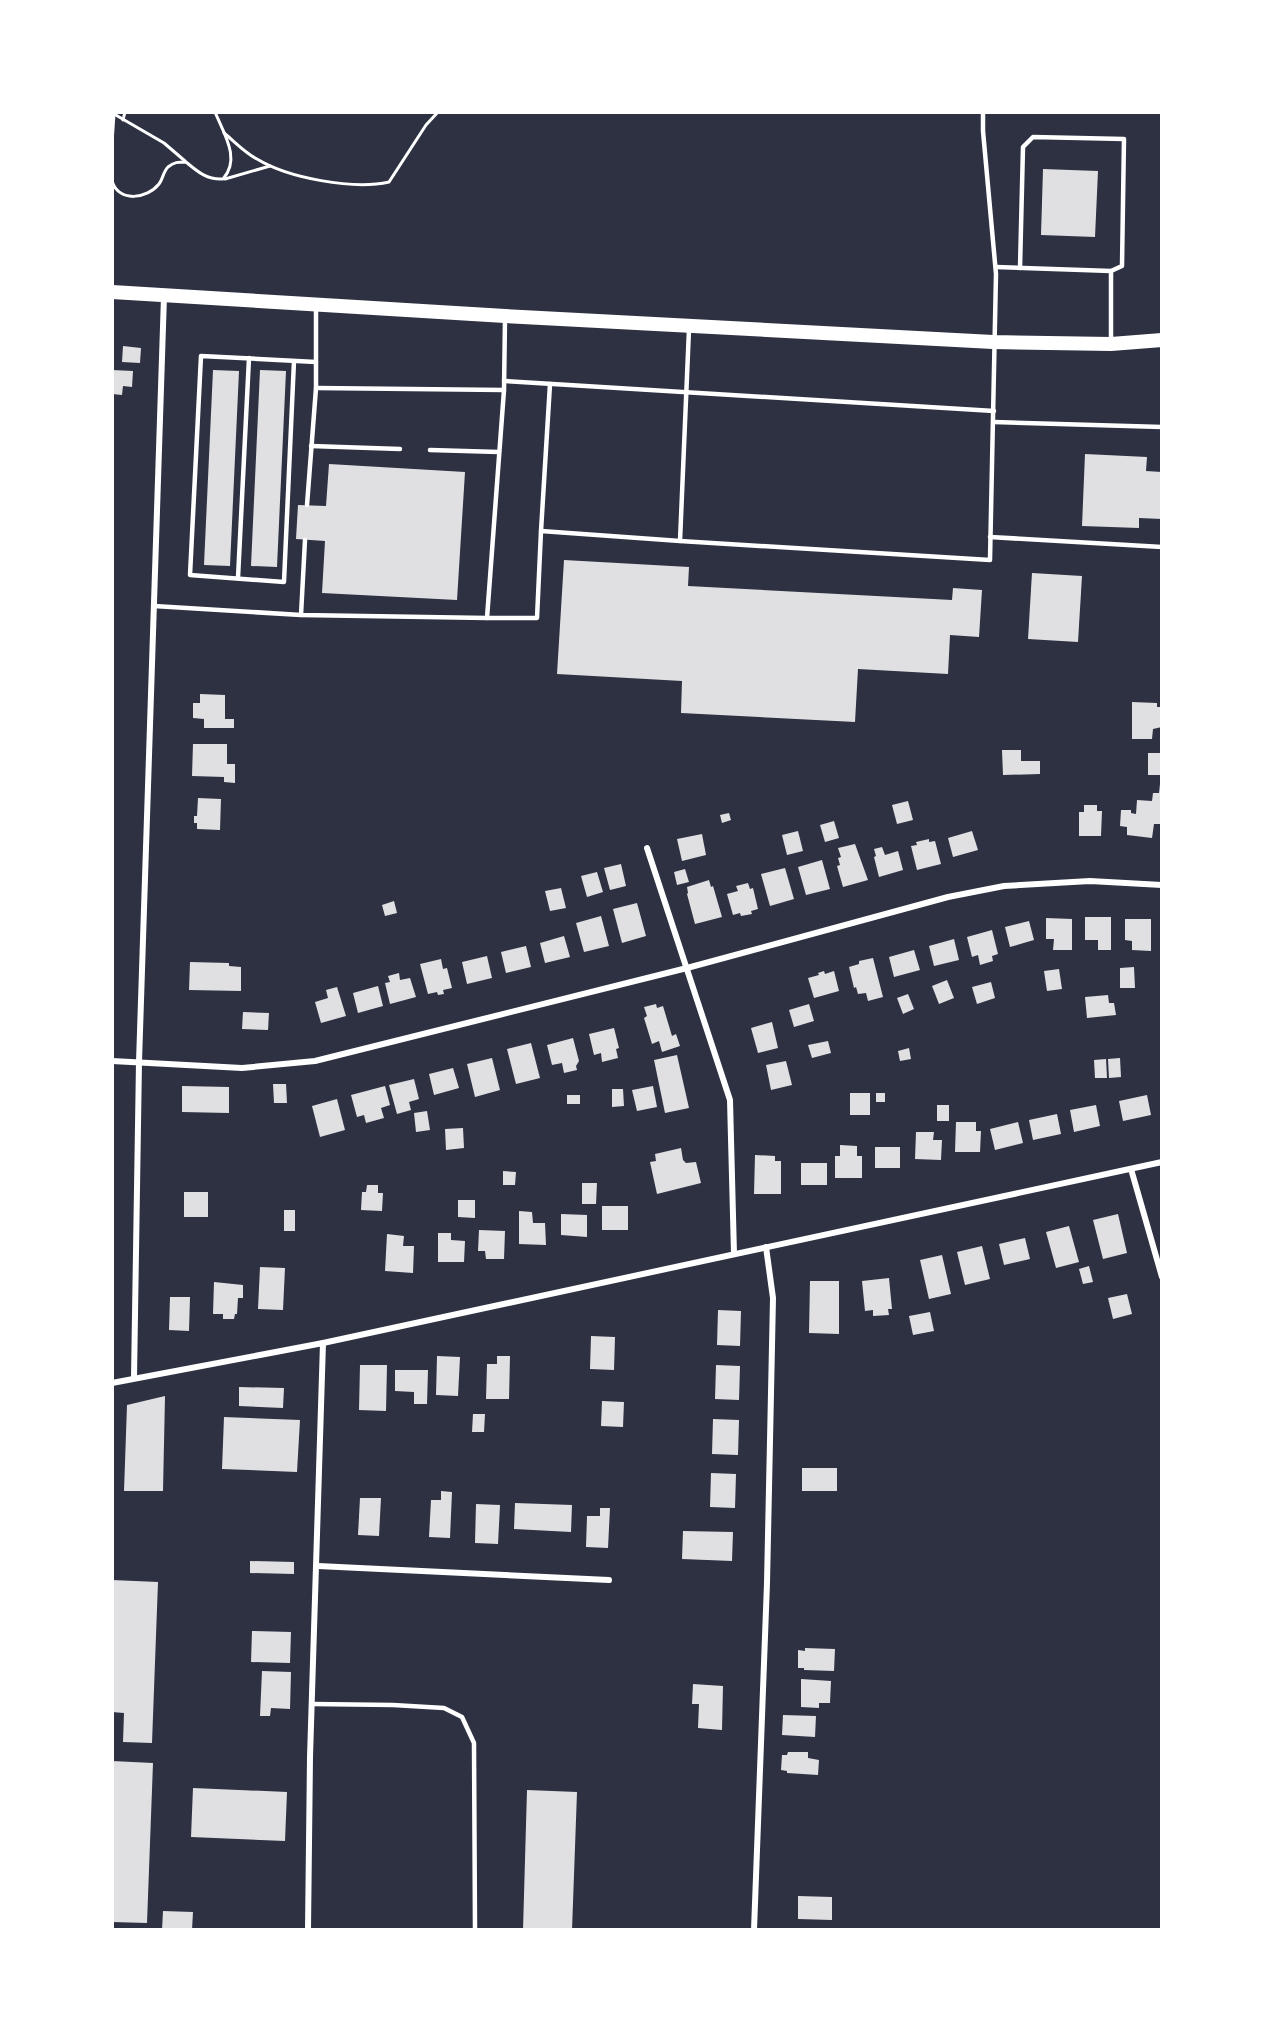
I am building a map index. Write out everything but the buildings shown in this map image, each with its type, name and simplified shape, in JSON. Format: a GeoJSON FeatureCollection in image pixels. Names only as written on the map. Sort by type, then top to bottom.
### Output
{"type":"FeatureCollection","features":[{"type":"Feature","properties":{"kind":"main road"},"geometry":{"type":"LineString","coordinates":[[112,292],[993,342],[1112,344],[1161,340]]}},
{"type":"Feature","properties":{"kind":"street"},"geometry":{"type":"LineString","coordinates":[[134,1378],[139,1062],[164,295]]}},
{"type":"Feature","properties":{"kind":"street"},"geometry":{"type":"LineString","coordinates":[[647,848],[730,1100],[734,1254]]}},
{"type":"Feature","properties":{"kind":"street"},"geometry":{"type":"LineString","coordinates":[[112,1061],[242,1068],[315,1061],[687,968],[948,897],[1004,886],[1090,881],[1161,885]]}},
{"type":"Feature","properties":{"kind":"street"},"geometry":{"type":"LineString","coordinates":[[112,1383],[323,1344],[1161,1162]]}},
{"type":"Feature","properties":{"kind":"street"},"geometry":{"type":"LineString","coordinates":[[1131,1169],[1161,1278]]}},
{"type":"Feature","properties":{"kind":"street"},"geometry":{"type":"LineString","coordinates":[[754,1929],[767,1583],[773,1298],[766,1247]]}},
{"type":"Feature","properties":{"kind":"street"},"geometry":{"type":"LineString","coordinates":[[308,1929],[323,1344]]}},
{"type":"Feature","properties":{"kind":"street"},"geometry":{"type":"LineString","coordinates":[[318,1566],[609,1580]]}},
{"type":"Feature","properties":{"kind":"lane"},"geometry":{"type":"LineString","coordinates":[[541,531],[990,560],[996,267],[983,112]]}},
{"type":"Feature","properties":{"kind":"lane"},"geometry":{"type":"LineString","coordinates":[[996,267],[1020,268],[1112,271],[1122,266],[1124,140],[1033,137],[1023,147],[1020,268]]}},
{"type":"Feature","properties":{"kind":"lane"},"geometry":{"type":"LineString","coordinates":[[1112,271],[1112,344]]}},
{"type":"Feature","properties":{"kind":"lane"},"geometry":{"type":"LineString","coordinates":[[307,505],[316,388],[316,304]]}},
{"type":"Feature","properties":{"kind":"lane"},"geometry":{"type":"LineString","coordinates":[[487,618],[504,390],[505,316]]}},
{"type":"Feature","properties":{"kind":"lane"},"geometry":{"type":"LineString","coordinates":[[680,541],[690,326]]}},
{"type":"Feature","properties":{"kind":"lane"},"geometry":{"type":"LineString","coordinates":[[294,361],[284,582],[190,575],[201,356],[316,362]]}},
{"type":"Feature","properties":{"kind":"lane"},"geometry":{"type":"LineString","coordinates":[[238,578],[249,358]]}},
{"type":"Feature","properties":{"kind":"lane"},"geometry":{"type":"LineString","coordinates":[[504,381],[994,411]]}},
{"type":"Feature","properties":{"kind":"lane"},"geometry":{"type":"LineString","coordinates":[[154,606],[301,615],[537,618],[550,384]]}},
{"type":"Feature","properties":{"kind":"lane"},"geometry":{"type":"LineString","coordinates":[[316,388],[504,390]]}},
{"type":"Feature","properties":{"kind":"lane"},"geometry":{"type":"LineString","coordinates":[[994,422],[1161,427]]}},
{"type":"Feature","properties":{"kind":"lane"},"geometry":{"type":"LineString","coordinates":[[311,446],[400,449]]}},
{"type":"Feature","properties":{"kind":"lane"},"geometry":{"type":"LineString","coordinates":[[430,450],[499,452]]}},
{"type":"Feature","properties":{"kind":"lane"},"geometry":{"type":"LineString","coordinates":[[990,537],[1161,547]]}},
{"type":"Feature","properties":{"kind":"lane"},"geometry":{"type":"LineString","coordinates":[[301,615],[305,540]]}},
{"type":"Feature","properties":{"kind":"lane"},"geometry":{"type":"LineString","coordinates":[[312,1704],[444,1708],[462,1717],[474,1743],[475,1929]]}},
{"type":"Feature","properties":{"kind":"path"},"geometry":{"type":"LineString","coordinates":[[123,120],[125,112]]}},
{"type":"Feature","properties":{"kind":"path"},"geometry":{"type":"LineString","coordinates":[[215,112],[232,159],[231,171],[223,179]]}},
{"type":"Feature","properties":{"kind":"path"},"geometry":{"type":"LineString","coordinates":[[224,133],[256,159],[271,166],[311,179],[376,185],[389,182],[426,125],[438,112]]}},
{"type":"Feature","properties":{"kind":"path"},"geometry":{"type":"LineString","coordinates":[[114,113],[164,143],[201,175],[213,180],[271,166]]}},
{"type":"Feature","properties":{"kind":"path"},"geometry":{"type":"LineString","coordinates":[[112,143],[114,113]]}},
{"type":"Feature","properties":{"kind":"path"},"geometry":{"type":"LineString","coordinates":[[112,181],[114,188],[125,195],[137,197],[150,192],[160,183],[165,170],[175,162],[186,162]]}}]}
